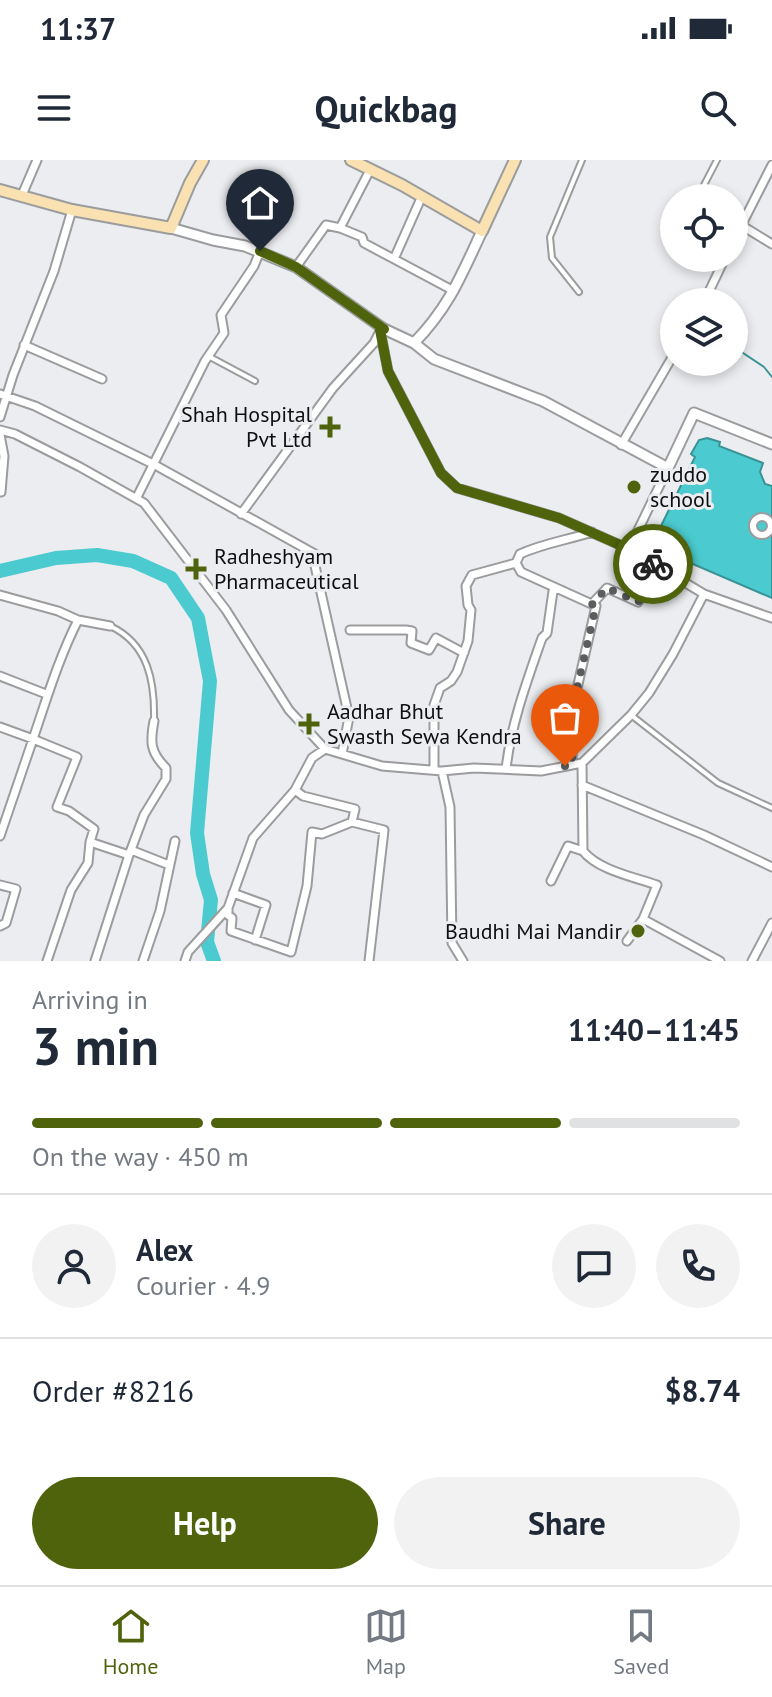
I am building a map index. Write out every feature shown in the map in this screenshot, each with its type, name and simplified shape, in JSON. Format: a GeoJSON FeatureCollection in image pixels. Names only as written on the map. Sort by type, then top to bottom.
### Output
{"type":"FeatureCollection","features":[{"type":"Feature","properties":{"kind":"main road"},"geometry":{"type":"LineString","coordinates":[[0,190],[72,210],[171,228],[203,160]]}},
{"type":"Feature","properties":{"kind":"main road"},"geometry":{"type":"LineString","coordinates":[[353,160],[482,231],[515,160]]}},
{"type":"Feature","properties":{"kind":"street"},"geometry":{"type":"LineString","coordinates":[[22,195],[37,160]]}},
{"type":"Feature","properties":{"kind":"street"},"geometry":{"type":"LineString","coordinates":[[748,211],[772,165]]}},
{"type":"Feature","properties":{"kind":"street"},"geometry":{"type":"LineString","coordinates":[[340,228],[370,170]]}},
{"type":"Feature","properties":{"kind":"street"},"geometry":{"type":"LineString","coordinates":[[394,259],[422,196]]}},
{"type":"Feature","properties":{"kind":"street"},"geometry":{"type":"LineString","coordinates":[[0,417],[3,395],[54,271],[72,210]]}},
{"type":"Feature","properties":{"kind":"street"},"geometry":{"type":"LineString","coordinates":[[296,267],[326,225],[362,237],[364,243],[454,291]]}},
{"type":"Feature","properties":{"kind":"street"},"geometry":{"type":"LineString","coordinates":[[171,228],[260,251],[296,267],[382,330],[414,343],[424,353],[448,366],[543,401],[668,468]]}},
{"type":"Feature","properties":{"kind":"street"},"geometry":{"type":"LineString","coordinates":[[414,343],[437,320],[482,231]]}},
{"type":"Feature","properties":{"kind":"street"},"geometry":{"type":"LineString","coordinates":[[748,236],[772,244]]}},
{"type":"Feature","properties":{"kind":"street"},"geometry":{"type":"LineString","coordinates":[[137,497],[205,361],[224,333],[221,315],[254,266],[260,251]]}},
{"type":"Feature","properties":{"kind":"street"},"geometry":{"type":"LineString","coordinates":[[241,514],[317,409],[382,330]]}},
{"type":"Feature","properties":{"kind":"street"},"geometry":{"type":"LineString","coordinates":[[382,330],[388,371],[446,478],[466,492],[559,518],[592,532],[629,549],[704,594],[772,618]]}},
{"type":"Feature","properties":{"kind":"street"},"geometry":{"type":"LineString","coordinates":[[24,345],[102,379]]}},
{"type":"Feature","properties":{"kind":"street"},"geometry":{"type":"LineString","coordinates":[[621,445],[661,376]]}},
{"type":"Feature","properties":{"kind":"street"},"geometry":{"type":"LineString","coordinates":[[3,395],[155,465],[315,554],[349,717],[342,754]]}},
{"type":"Feature","properties":{"kind":"street"},"geometry":{"type":"LineString","coordinates":[[629,549],[694,413],[772,444]]}},
{"type":"Feature","properties":{"kind":"street"},"geometry":{"type":"LineString","coordinates":[[1,492],[4,456],[0,432],[15,434],[137,497],[169,533],[226,610],[289,710],[325,749],[382,766],[541,771],[582,763],[649,693],[704,594]]}},
{"type":"Feature","properties":{"kind":"street"},"geometry":{"type":"LineString","coordinates":[[516,563],[520,554],[535,547],[564,542],[592,532]]}},
{"type":"Feature","properties":{"kind":"street"},"geometry":{"type":"LineString","coordinates":[[516,563],[521,572],[596,606],[573,706],[572,765]]}},
{"type":"Feature","properties":{"kind":"street"},"geometry":{"type":"LineString","coordinates":[[463,961],[452,943],[450,807],[438,770],[432,717],[436,694],[451,681],[464,653],[471,610],[466,586],[472,575],[516,563]]}},
{"type":"Feature","properties":{"kind":"street"},"geometry":{"type":"LineString","coordinates":[[592,604],[607,588],[638,602],[659,568]]}},
{"type":"Feature","properties":{"kind":"street"},"geometry":{"type":"LineString","coordinates":[[506,769],[508,748],[524,690],[542,638],[547,633],[553,591],[557,589]]}},
{"type":"Feature","properties":{"kind":"street"},"geometry":{"type":"LineString","coordinates":[[0,595],[58,611],[78,620],[110,626]]}},
{"type":"Feature","properties":{"kind":"street"},"geometry":{"type":"LineString","coordinates":[[0,833],[39,727],[46,694],[78,620]]}},
{"type":"Feature","properties":{"kind":"street"},"geometry":{"type":"LineString","coordinates":[[350,630],[412,631],[411,643],[429,650],[436,638],[464,653]]}},
{"type":"Feature","properties":{"kind":"street"},"geometry":{"type":"LineString","coordinates":[[0,676],[46,694]]}},
{"type":"Feature","properties":{"kind":"street"},"geometry":{"type":"LineString","coordinates":[[95,961],[144,815],[166,779],[166,768],[153,755],[150,742],[154,721]]}},
{"type":"Feature","properties":{"kind":"street"},"geometry":{"type":"LineString","coordinates":[[0,727],[77,757],[57,807],[69,811],[94,829],[88,863],[71,890],[47,961]]}},
{"type":"Feature","properties":{"kind":"street"},"geometry":{"type":"LineString","coordinates":[[185,961],[192,948],[227,911],[253,838],[295,790],[312,758],[325,749]]}},
{"type":"Feature","properties":{"kind":"street"},"geometry":{"type":"LineString","coordinates":[[582,763],[583,851]]}},
{"type":"Feature","properties":{"kind":"street"},"geometry":{"type":"LineString","coordinates":[[582,785],[704,835],[772,867]]}},
{"type":"Feature","properties":{"kind":"street"},"geometry":{"type":"LineString","coordinates":[[295,790],[303,796],[355,809],[352,822]]}},
{"type":"Feature","properties":{"kind":"street"},"geometry":{"type":"LineString","coordinates":[[287,961],[307,886],[312,832],[322,834],[345,822],[352,822],[384,830],[369,961]]}},
{"type":"Feature","properties":{"kind":"street"},"geometry":{"type":"LineString","coordinates":[[143,961],[160,911],[175,841]]}},
{"type":"Feature","properties":{"kind":"street"},"geometry":{"type":"LineString","coordinates":[[90,842],[169,865]]}},
{"type":"Feature","properties":{"kind":"street"},"geometry":{"type":"LineString","coordinates":[[551,881],[568,846],[583,851],[607,867],[657,885],[643,919],[627,941]]}},
{"type":"Feature","properties":{"kind":"street"},"geometry":{"type":"LineString","coordinates":[[0,885],[16,889],[16,896],[6,923],[0,926]]}},
{"type":"Feature","properties":{"kind":"street"},"geometry":{"type":"LineString","coordinates":[[233,893],[266,905],[255,940]]}},
{"type":"Feature","properties":{"kind":"street"},"geometry":{"type":"LineString","coordinates":[[227,911],[232,918],[231,931],[291,952]]}},
{"type":"Feature","properties":{"kind":"street"},"geometry":{"type":"LineString","coordinates":[[643,919],[708,958],[720,961]]}},
{"type":"Feature","properties":{"kind":"street"},"geometry":{"type":"LineString","coordinates":[[752,961],[769,938],[772,923]]}},
{"type":"Feature","properties":{"kind":"lane"},"geometry":{"type":"LineString","coordinates":[[579,292],[552,258],[550,237],[582,160]]}},
{"type":"Feature","properties":{"kind":"lane"},"geometry":{"type":"LineString","coordinates":[[705,184],[717,160]]}},
{"type":"Feature","properties":{"kind":"lane"},"geometry":{"type":"LineString","coordinates":[[210,357],[255,381]]}},
{"type":"Feature","properties":{"kind":"lane"},"geometry":{"type":"LineString","coordinates":[[110,626],[122,631],[143,656],[153,678],[154,721]]}},
{"type":"Feature","properties":{"kind":"lane"},"geometry":{"type":"LineString","coordinates":[[631,715],[718,783],[772,808]]}},
{"type":"Feature","properties":{"kind":"water"},"geometry":{"type":"Polygon","coordinates":[[[707,438],[720,442],[719,446],[763,463],[760,472],[765,484],[772,486],[772,598],[672,555],[668,559],[650,550],[647,541],[653,530],[658,532],[695,457],[691,454],[699,440],[707,438]]]}},
{"type":"Feature","properties":{"kind":"waterway"},"geometry":{"type":"LineString","coordinates":[[748,356],[772,377]]}},
{"type":"Feature","properties":{"kind":"waterway"},"geometry":{"type":"LineString","coordinates":[[0,571],[56,558],[97,555],[133,561],[171,578],[198,618],[210,681],[197,833],[203,874],[211,900],[207,942],[214,961]]}},
{"type":"Feature","properties":{"kind":"way so far"},"geometry":{"type":"LineString","coordinates":[[565,766],[572,765],[573,706],[596,606],[592,604],[607,588],[638,602],[659,568],[653,564]]}},
{"type":"Feature","properties":{"kind":"place","name":"Shah Hospital Pvt Ltd"},"geometry":{"type":"Point","coordinates":[330,427]}},
{"type":"Feature","properties":{"kind":"place","name":"zuddo school"},"geometry":{"type":"Point","coordinates":[634,487]}},
{"type":"Feature","properties":{"kind":"place","name":"Radheshyam Pharmaceutical"},"geometry":{"type":"Point","coordinates":[196,569]}},
{"type":"Feature","properties":{"kind":"place","name":"Aadhar Bhut Swasth Sewa Kendra"},"geometry":{"type":"Point","coordinates":[309,724]}},
{"type":"Feature","properties":{"kind":"place","name":"Baudhi Mai Mandir"},"geometry":{"type":"Point","coordinates":[638,931]}},
{"type":"Feature","properties":{"kind":"route"},"geometry":{"type":"LineString","coordinates":[[260,251],[296,267],[384,329],[380,330],[380,339],[388,371],[441,473],[457,488],[559,518],[629,549],[653,564]]}}]}
